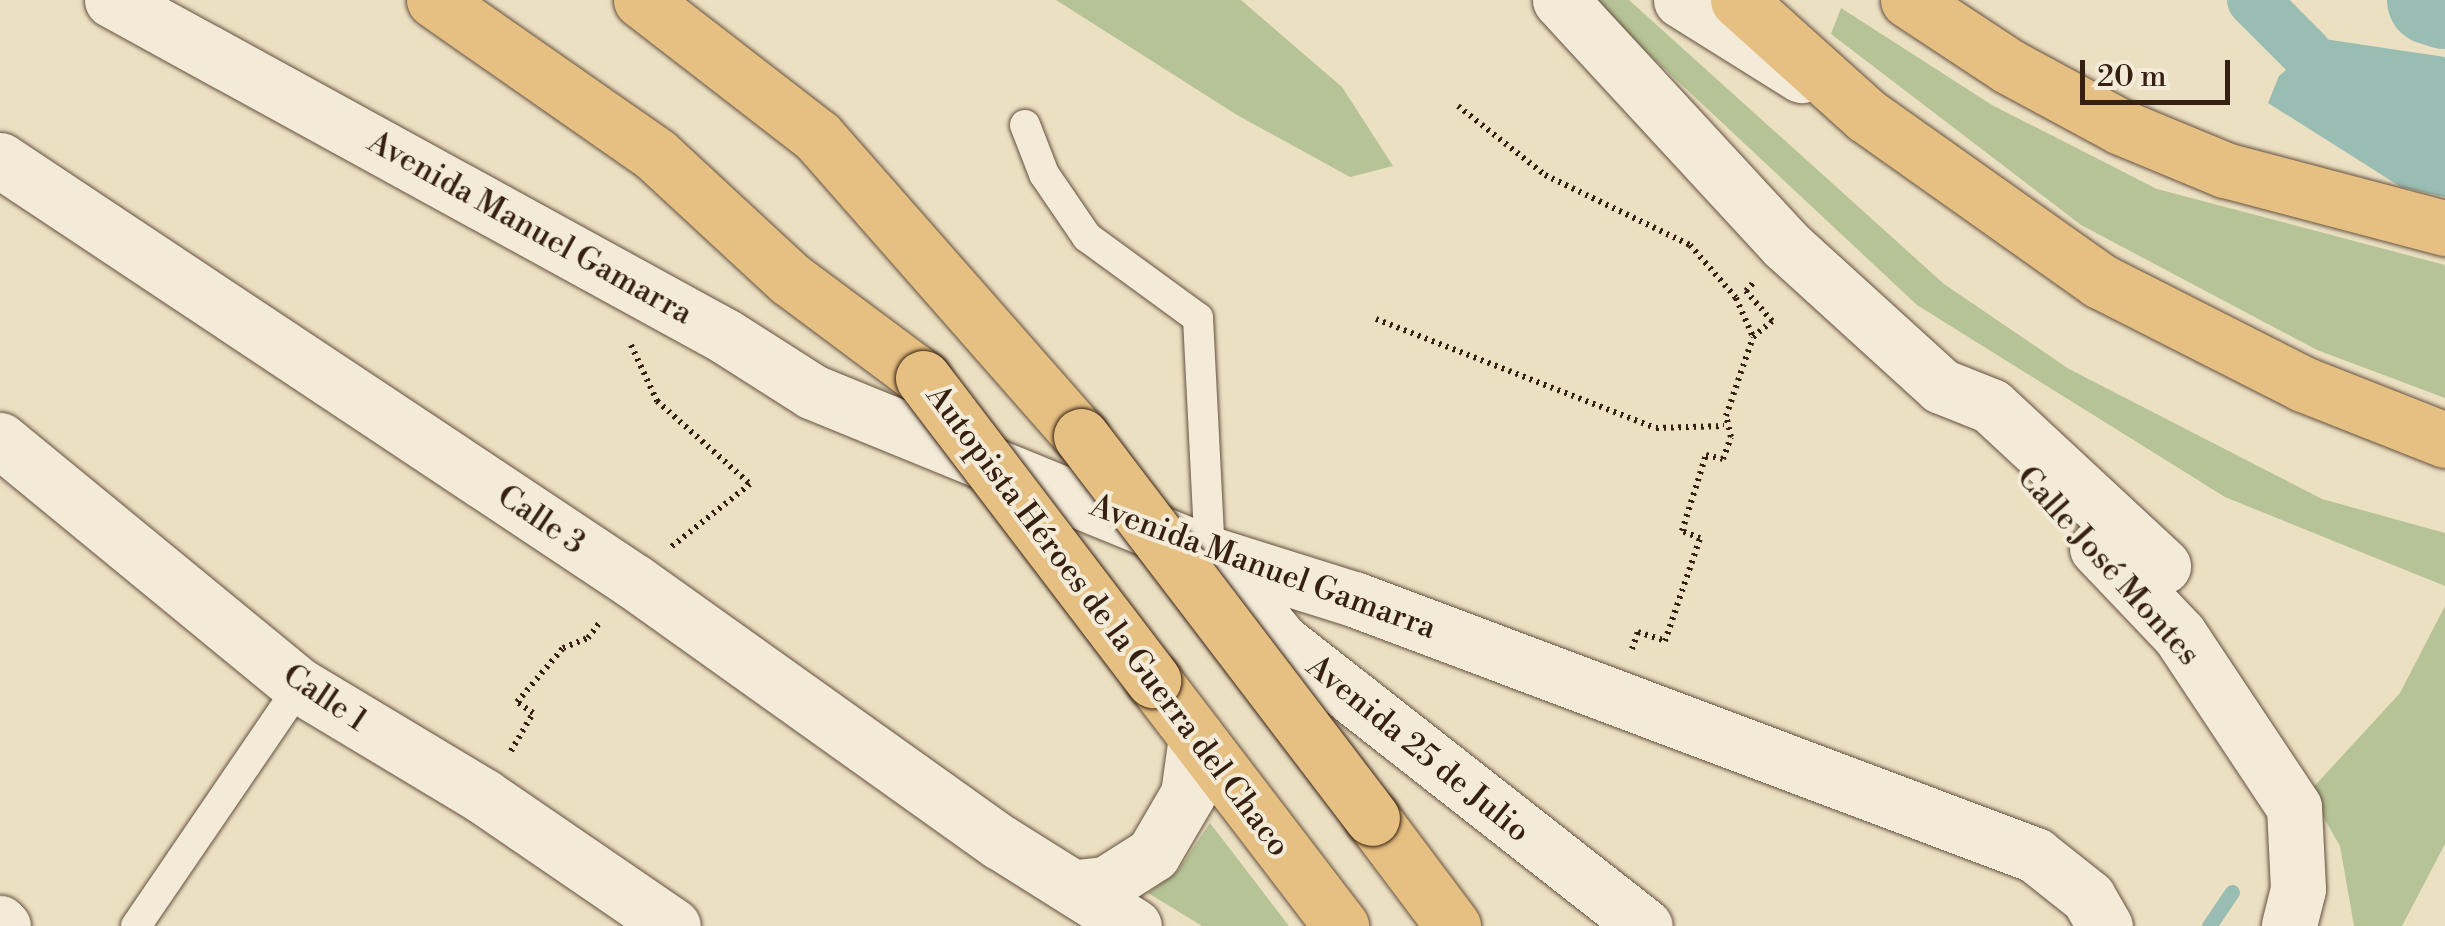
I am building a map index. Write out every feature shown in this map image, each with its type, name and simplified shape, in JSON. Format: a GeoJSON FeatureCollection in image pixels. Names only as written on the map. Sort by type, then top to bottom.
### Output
{"type":"FeatureCollection","features":[{"type":"Feature","properties":{"kind":"highway","name":"Autopista Héroes de la Guerra del Chaco"},"geometry":{"type":"LineString","coordinates":[[434,0],[656,155],[790,279],[922,378],[1340,926]]}},
{"type":"Feature","properties":{"kind":"highway"},"geometry":{"type":"LineString","coordinates":[[641,0],[818,138],[1081,436],[1453,926]]}},
{"type":"Feature","properties":{"kind":"highway"},"geometry":{"type":"LineString","coordinates":[[1738,0],[1868,116],[2100,281],[2304,384],[2445,440]]}},
{"type":"Feature","properties":{"kind":"highway"},"geometry":{"type":"LineString","coordinates":[[1908,0],[2008,66],[2122,127],[2225,170],[2445,228]]}},
{"type":"Feature","properties":{"kind":"main road","name":"Avenida Manuel Gamarra"},"geometry":{"type":"LineString","coordinates":[[112,0],[726,336],[814,392],[1210,554],[1354,599],[2035,855],[2088,896],[2105,926]]}},
{"type":"Feature","properties":{"kind":"main road","name":"Calle José Montes"},"geometry":{"type":"LineString","coordinates":[[1560,0],[1786,244],[1941,386],[2179,634],[2294,807],[2298,889],[2289,926]]}},
{"type":"Feature","properties":{"kind":"main road"},"geometry":{"type":"LineString","coordinates":[[1681,0],[1868,116]]}},
{"type":"Feature","properties":{"kind":"main road","name":"Calle 3"},"geometry":{"type":"LineString","coordinates":[[0,160],[634,582],[1000,842],[1134,926]]}},
{"type":"Feature","properties":{"kind":"main road","name":"Calle José Montes"},"geometry":{"type":"LineString","coordinates":[[1941,386],[1991,406],[2163,566]]}},
{"type":"Feature","properties":{"kind":"main road","name":"Calle 1"},"geometry":{"type":"LineString","coordinates":[[0,440],[300,686],[483,796],[673,926]]}},
{"type":"Feature","properties":{"kind":"main road","name":"Avenida 25 de Julio"},"geometry":{"type":"LineString","coordinates":[[1210,554],[1281,641],[1645,926]]}},
{"type":"Feature","properties":{"kind":"main road"},"geometry":{"type":"LineString","coordinates":[[1077,887],[1106,884],[1153,854],[1188,794],[1196,737]]}},
{"type":"Feature","properties":{"kind":"lane"},"geometry":{"type":"LineString","coordinates":[[1025,125],[1044,174],[1087,237],[1198,318],[1210,554]]}},
{"type":"Feature","properties":{"kind":"lane"},"geometry":{"type":"LineString","coordinates":[[136,926],[300,686]]}},
{"type":"Feature","properties":{"kind":"path"},"geometry":{"type":"LineString","coordinates":[[1458,106],[1545,175],[1690,245],[1736,298],[1753,337]]}},
{"type":"Feature","properties":{"kind":"path"},"geometry":{"type":"LineString","coordinates":[[1626,664],[1638,632],[1665,641],[1700,538],[1682,532],[1706,455],[1723,460],[1731,438],[1724,426],[1753,337],[1772,320],[1746,291],[1786,244]]}},
{"type":"Feature","properties":{"kind":"path"},"geometry":{"type":"LineString","coordinates":[[1376,319],[1656,428],[1724,426]]}},
{"type":"Feature","properties":{"kind":"path"},"geometry":{"type":"LineString","coordinates":[[632,334],[630,343],[657,401],[750,484],[669,549]]}},
{"type":"Feature","properties":{"kind":"path"},"geometry":{"type":"LineString","coordinates":[[483,796],[534,713],[517,702],[563,648],[588,638],[605,616]]}},
{"type":"Feature","properties":{"kind":"green space"},"geometry":{"type":"Polygon","coordinates":[[[1056,0],[1241,0],[1342,87],[1393,166],[1350,177],[1237,115],[1056,0]]]}},
{"type":"Feature","properties":{"kind":"green space"},"geometry":{"type":"Polygon","coordinates":[[[1591,0],[1629,0],[1944,284],[2069,369],[2322,499],[2445,533],[2445,586],[2225,497],[1917,305],[1591,0]]]}},
{"type":"Feature","properties":{"kind":"green space"},"geometry":{"type":"Polygon","coordinates":[[[1841,8],[1992,105],[2157,189],[2445,265],[2445,398],[2317,350],[2081,225],[1831,34],[1841,8]]]}},
{"type":"Feature","properties":{"kind":"green space"},"geometry":{"type":"Polygon","coordinates":[[[2445,606],[2445,844],[2402,926],[2354,926],[2340,846],[2309,792],[2400,693],[2445,606]]]}},
{"type":"Feature","properties":{"kind":"green space"},"geometry":{"type":"Polygon","coordinates":[[[1210,823],[1289,926],[1202,926],[1148,893],[1177,872],[1210,823]]]}},
{"type":"Feature","properties":{"kind":"water"},"geometry":{"type":"Polygon","coordinates":[[[2324,39],[2445,57],[2445,197],[2401,187],[2268,103],[2279,76],[2324,39]]]}},
{"type":"Feature","properties":{"kind":"waterway"},"geometry":{"type":"LineString","coordinates":[[2253,0],[2306,53]]}},
{"type":"Feature","properties":{"kind":"waterway"},"geometry":{"type":"LineString","coordinates":[[2432,0],[2445,4]]}},
{"type":"Feature","properties":{"kind":"waterway"},"geometry":{"type":"LineString","coordinates":[[2209,926],[2232,892]]}}]}
